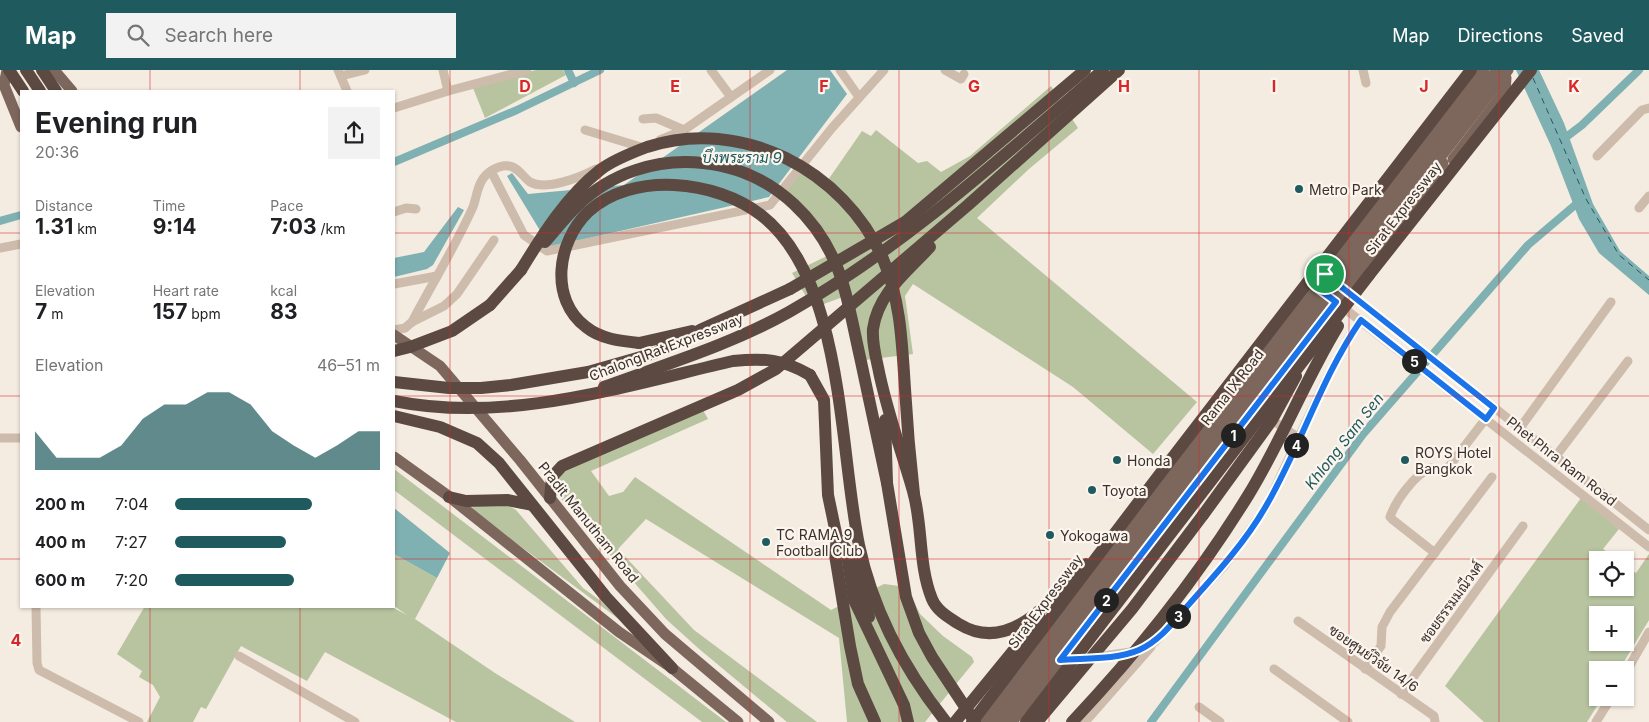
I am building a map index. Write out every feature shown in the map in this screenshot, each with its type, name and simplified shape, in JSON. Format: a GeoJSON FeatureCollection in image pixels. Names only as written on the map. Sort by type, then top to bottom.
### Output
{"type":"FeatureCollection","features":[{"type":"Feature","properties":{"kind":"highway"},"geometry":{"type":"LineString","coordinates":[[8,70],[21,90]]}},
{"type":"Feature","properties":{"kind":"highway"},"geometry":{"type":"LineString","coordinates":[[26,70],[39,90]]}},
{"type":"Feature","properties":{"kind":"highway"},"geometry":{"type":"LineString","coordinates":[[42,70],[55,90]]}},
{"type":"Feature","properties":{"kind":"highway","name":"Chalong Rat Expressway"},"geometry":{"type":"LineString","coordinates":[[395,382],[449,388],[481,388],[552,379],[588,372],[655,353],[700,330],[790,290],[905,222],[1084,70]]}},
{"type":"Feature","properties":{"kind":"highway","name":"Chalong Rat Expressway"},"geometry":{"type":"LineString","coordinates":[[395,401],[446,407],[478,408],[582,395],[677,362],[752,331],[789,312],[872,261],[949,202],[1103,70]]}},
{"type":"Feature","properties":{"kind":"highway"},"geometry":{"type":"LineString","coordinates":[[550,498],[552,477],[562,466],[738,390],[776,369],[809,343],[968,205],[1119,70]]}},
{"type":"Feature","properties":{"kind":"highway","name":"Sirat Expressway"},"geometry":{"type":"LineString","coordinates":[[974,722],[1106,545],[1472,70]]}},
{"type":"Feature","properties":{"kind":"highway","name":"Sirat Expressway"},"geometry":{"type":"LineString","coordinates":[[1026,722],[1369,275],[1530,70]]}},
{"type":"Feature","properties":{"kind":"highway"},"geometry":{"type":"LineString","coordinates":[[521,270],[550,222],[572,197],[601,169],[632,152],[681,138],[721,138],[764,149],[808,170],[840,197],[863,224],[882,258],[895,290],[902,337],[914,494],[925,576],[932,600],[944,615],[974,632],[988,634],[1002,632],[1029,620],[1106,545]]}},
{"type":"Feature","properties":{"kind":"highway"},"geometry":{"type":"LineString","coordinates":[[395,351],[431,340],[472,318],[490,305],[577,205],[608,182],[635,170],[672,162],[694,162],[716,164],[742,171],[767,183],[788,197],[814,225],[827,246],[841,281],[887,483],[906,597],[932,657],[974,722]]}},
{"type":"Feature","properties":{"kind":"highway"},"geometry":{"type":"LineString","coordinates":[[700,330],[639,343],[620,342],[602,336],[585,327],[566,302],[562,286],[562,262],[568,241],[588,212],[610,198],[632,190],[677,184],[706,189],[732,198],[756,211],[783,234],[801,261],[818,304],[834,374],[848,484],[860,547],[876,603],[891,639],[913,679],[946,722]]}},
{"type":"Feature","properties":{"kind":"highway"},"geometry":{"type":"LineString","coordinates":[[914,494],[884,398],[873,341],[875,321],[882,302],[898,279],[968,205]]}},
{"type":"Feature","properties":{"kind":"highway"},"geometry":{"type":"LineString","coordinates":[[1072,722],[1169,611],[1197,574],[1250,493],[1320,356],[1369,275]]}},
{"type":"Feature","properties":{"kind":"highway"},"geometry":{"type":"LineString","coordinates":[[1037,722],[1132,609],[1272,420],[1298,371],[1316,327]]}},
{"type":"Feature","properties":{"kind":"highway"},"geometry":{"type":"LineString","coordinates":[[582,395],[733,361],[764,359],[792,365],[810,375],[824,400],[828,495],[836,538],[835,555],[850,646],[858,684],[875,722]]}},
{"type":"Feature","properties":{"kind":"highway"},"geometry":{"type":"LineString","coordinates":[[884,398],[887,483]]}},
{"type":"Feature","properties":{"kind":"highway"},"geometry":{"type":"LineString","coordinates":[[397,417],[440,427],[477,443],[499,463],[606,597],[672,668]]}},
{"type":"Feature","properties":{"kind":"highway"},"geometry":{"type":"LineString","coordinates":[[449,497],[466,501],[508,500],[532,505]]}},
{"type":"Feature","properties":{"kind":"highway"},"geometry":{"type":"LineString","coordinates":[[836,538],[846,550],[854,600],[904,705],[908,722]]}},
{"type":"Feature","properties":{"kind":"highway"},"geometry":{"type":"LineString","coordinates":[[860,547],[856,572],[878,651]]}},
{"type":"Feature","properties":{"kind":"highway"},"geometry":{"type":"LineString","coordinates":[[955,722],[1042,615],[1063,598],[1084,586]]}},
{"type":"Feature","properties":{"kind":"main road"},"geometry":{"type":"LineString","coordinates":[[8,70],[4,85],[20,125]]}},
{"type":"Feature","properties":{"kind":"main road"},"geometry":{"type":"LineString","coordinates":[[54,70],[72,90]]}},
{"type":"Feature","properties":{"kind":"main road"},"geometry":{"type":"LineString","coordinates":[[60,70],[72,90]]}},
{"type":"Feature","properties":{"kind":"main road"},"geometry":{"type":"LineString","coordinates":[[1393,187],[1406,158],[1472,70]]}},
{"type":"Feature","properties":{"kind":"main road","name":"Rama IX Road"},"geometry":{"type":"LineString","coordinates":[[981,722],[1084,586],[1484,70]]}},
{"type":"Feature","properties":{"kind":"main road"},"geometry":{"type":"LineString","coordinates":[[1411,204],[1438,179],[1505,92],[1506,78],[1499,70]]}},
{"type":"Feature","properties":{"kind":"main road","name":"Rama IX Road"},"geometry":{"type":"LineString","coordinates":[[992,722],[1499,70]]}},
{"type":"Feature","properties":{"kind":"main road","name":"Rama IX Road"},"geometry":{"type":"LineString","coordinates":[[1003,722],[1508,70]]}},
{"type":"Feature","properties":{"kind":"main road"},"geometry":{"type":"LineString","coordinates":[[1012,722],[1516,70]]}},
{"type":"Feature","properties":{"kind":"main road"},"geometry":{"type":"LineString","coordinates":[[0,98],[20,130]]}},
{"type":"Feature","properties":{"kind":"main road"},"geometry":{"type":"LineString","coordinates":[[1328,312],[1357,317]]}},
{"type":"Feature","properties":{"kind":"main road","name":"Pradit Manutham Road"},"geometry":{"type":"LineString","coordinates":[[395,336],[440,366],[550,498],[620,586],[665,634],[769,722]]}},
{"type":"Feature","properties":{"kind":"main road"},"geometry":{"type":"LineString","coordinates":[[395,458],[449,497],[619,632],[672,668],[738,722]]}},
{"type":"Feature","properties":{"kind":"main road"},"geometry":{"type":"LineString","coordinates":[[709,698],[715,695],[721,681]]}},
{"type":"Feature","properties":{"kind":"street"},"geometry":{"type":"LineString","coordinates":[[347,90],[340,73],[365,70]]}},
{"type":"Feature","properties":{"kind":"street"},"geometry":{"type":"LineString","coordinates":[[443,70],[448,91]]}},
{"type":"Feature","properties":{"kind":"street"},"geometry":{"type":"LineString","coordinates":[[395,108],[527,70]]}},
{"type":"Feature","properties":{"kind":"street"},"geometry":{"type":"LineString","coordinates":[[711,70],[731,97]]}},
{"type":"Feature","properties":{"kind":"street"},"geometry":{"type":"LineString","coordinates":[[412,322],[473,207],[480,182],[491,171],[508,165],[515,168],[533,184],[546,185],[566,182],[641,147],[684,130],[770,70]]}},
{"type":"Feature","properties":{"kind":"street"},"geometry":{"type":"LineString","coordinates":[[840,70],[859,97]]}},
{"type":"Feature","properties":{"kind":"street"},"geometry":{"type":"LineString","coordinates":[[491,171],[524,235],[547,251],[770,205],[859,97],[884,70]]}},
{"type":"Feature","properties":{"kind":"street"},"geometry":{"type":"LineString","coordinates":[[945,70],[961,79],[964,74]]}},
{"type":"Feature","properties":{"kind":"street"},"geometry":{"type":"LineString","coordinates":[[1363,70],[1366,83]]}},
{"type":"Feature","properties":{"kind":"street"},"geometry":{"type":"LineString","coordinates":[[1597,156],[1642,110],[1649,108]]}},
{"type":"Feature","properties":{"kind":"street"},"geometry":{"type":"LineString","coordinates":[[643,119],[656,118],[684,130]]}},
{"type":"Feature","properties":{"kind":"street"},"geometry":{"type":"LineString","coordinates":[[585,130],[641,147]]}},
{"type":"Feature","properties":{"kind":"street"},"geometry":{"type":"LineString","coordinates":[[1639,208],[1649,196]]}},
{"type":"Feature","properties":{"kind":"street"},"geometry":{"type":"LineString","coordinates":[[395,212],[406,208],[416,209]]}},
{"type":"Feature","properties":{"kind":"street"},"geometry":{"type":"LineString","coordinates":[[395,330],[404,328],[444,306],[456,294],[494,240]]}},
{"type":"Feature","properties":{"kind":"street"},"geometry":{"type":"LineString","coordinates":[[0,248],[20,244]]}},
{"type":"Feature","properties":{"kind":"street","name":"Phet Phra Ram Road"},"geometry":{"type":"LineString","coordinates":[[1325,274],[1649,530]]}},
{"type":"Feature","properties":{"kind":"street"},"geometry":{"type":"LineString","coordinates":[[395,284],[437,276]]}},
{"type":"Feature","properties":{"kind":"street","name":"Phet Phra Ram Road"},"geometry":{"type":"LineString","coordinates":[[1316,287],[1393,344],[1649,547]]}},
{"type":"Feature","properties":{"kind":"street"},"geometry":{"type":"LineString","coordinates":[[1520,428],[1611,302]]}},
{"type":"Feature","properties":{"kind":"street"},"geometry":{"type":"LineString","coordinates":[[1085,722],[1225,565],[1266,507],[1357,317]]}},
{"type":"Feature","properties":{"kind":"street"},"geometry":{"type":"LineString","coordinates":[[1556,456],[1628,361]]}},
{"type":"Feature","properties":{"kind":"street"},"geometry":{"type":"LineString","coordinates":[[1435,553],[1390,517],[1394,508],[1423,471],[1431,468],[1443,473],[1494,408]]}},
{"type":"Feature","properties":{"kind":"street"},"geometry":{"type":"LineString","coordinates":[[1272,420],[1300,438]]}},
{"type":"Feature","properties":{"kind":"street"},"geometry":{"type":"LineString","coordinates":[[0,438],[20,438]]}},
{"type":"Feature","properties":{"kind":"street"},"geometry":{"type":"LineString","coordinates":[[1366,669],[1381,646],[1382,628],[1390,612],[1492,478]]}},
{"type":"Feature","properties":{"kind":"street","name":"ซอยธรรมมณีวงศ์"},"geometry":{"type":"LineString","coordinates":[[1401,694],[1523,526]]}},
{"type":"Feature","properties":{"kind":"street"},"geometry":{"type":"LineString","coordinates":[[36,608],[37,664],[39,670],[139,722]]}},
{"type":"Feature","properties":{"kind":"street","name":"ซอยศูนย์วิจัย 14/6"},"geometry":{"type":"LineString","coordinates":[[1298,621],[1434,719]]}},
{"type":"Feature","properties":{"kind":"street"},"geometry":{"type":"LineString","coordinates":[[1632,661],[1649,632]]}},
{"type":"Feature","properties":{"kind":"street"},"geometry":{"type":"LineString","coordinates":[[1060,660],[1119,655],[1137,651],[1155,642]]}},
{"type":"Feature","properties":{"kind":"street"},"geometry":{"type":"LineString","coordinates":[[239,656],[356,722]]}},
{"type":"Feature","properties":{"kind":"street"},"geometry":{"type":"LineString","coordinates":[[1274,670],[1348,722]]}},
{"type":"Feature","properties":{"kind":"street"},"geometry":{"type":"LineString","coordinates":[[1596,722],[1606,706]]}},
{"type":"Feature","properties":{"kind":"street"},"geometry":{"type":"LineString","coordinates":[[1199,707],[1220,722]]}},
{"type":"Feature","properties":{"kind":"green space"},"geometry":{"type":"Polygon","coordinates":[[[536,70],[563,70],[566,75],[485,118],[473,88],[536,70]]]}},
{"type":"Feature","properties":{"kind":"green space"},"geometry":{"type":"Polygon","coordinates":[[[1051,86],[1078,128],[1029,169],[977,218],[1197,402],[1153,454],[1073,387],[913,284],[905,296],[913,354],[865,360],[851,294],[813,308],[792,273],[833,253],[786,191],[808,163],[828,180],[862,131],[871,136],[876,130],[918,163],[927,161],[941,172],[970,156],[1051,86]]]}},
{"type":"Feature","properties":{"kind":"green space"},"geometry":{"type":"Polygon","coordinates":[[[703,410],[708,419],[591,471],[609,496],[623,492],[635,477],[831,610],[884,584],[907,587],[920,614],[943,636],[972,657],[974,662],[925,722],[847,722],[839,638],[646,519],[618,549],[694,630],[817,722],[787,722],[666,619],[556,493],[558,475],[566,467],[703,410]]]}},
{"type":"Feature","properties":{"kind":"green space"},"geometry":{"type":"Polygon","coordinates":[[[395,470],[726,722],[702,722],[395,491],[395,470]]]}},
{"type":"Feature","properties":{"kind":"green space"},"geometry":{"type":"Polygon","coordinates":[[[1581,498],[1619,529],[1603,549],[1606,551],[1589,551],[1589,596],[1634,596],[1634,572],[1636,573],[1649,554],[1649,620],[1634,645],[1634,606],[1589,606],[1589,651],[1630,651],[1624,661],[1589,661],[1589,706],[1597,706],[1587,722],[1484,722],[1445,686],[1581,498]]]}},
{"type":"Feature","properties":{"kind":"green space"},"geometry":{"type":"Polygon","coordinates":[[[496,503],[506,504],[516,510],[583,588],[601,601],[620,620],[469,508],[496,503]]]}},
{"type":"Feature","properties":{"kind":"green space"},"geometry":{"type":"Polygon","coordinates":[[[395,555],[437,578],[415,619],[495,673],[575,722],[456,722],[325,652],[307,681],[241,646],[206,709],[201,707],[193,722],[147,722],[160,697],[153,685],[139,677],[142,671],[117,654],[144,608],[394,608],[407,615],[395,607],[395,555]]]}},
{"type":"Feature","properties":{"kind":"water","name":"บึงพระราม 9"},"geometry":{"type":"Polygon","coordinates":[[[787,70],[830,70],[847,94],[769,197],[550,247],[507,176],[512,173],[528,194],[624,185],[787,70]]]}},
{"type":"Feature","properties":{"kind":"water"},"geometry":{"type":"Polygon","coordinates":[[[1516,70],[1539,70],[1564,123],[1593,204],[1620,251],[1649,276],[1649,295],[1599,253],[1579,219],[1551,146],[1516,70]]]}},
{"type":"Feature","properties":{"kind":"water"},"geometry":{"type":"Polygon","coordinates":[[[458,207],[464,210],[433,265],[427,269],[395,277],[395,258],[424,252],[458,207]]]}},
{"type":"Feature","properties":{"kind":"water"},"geometry":{"type":"Polygon","coordinates":[[[395,509],[450,553],[437,578],[395,555],[395,509]]]}},
{"type":"Feature","properties":{"kind":"waterway"},"geometry":{"type":"LineString","coordinates":[[568,70],[574,83]]}},
{"type":"Feature","properties":{"kind":"waterway"},"geometry":{"type":"LineString","coordinates":[[395,162],[517,110],[600,70]]}},
{"type":"Feature","properties":{"kind":"waterway"},"geometry":{"type":"LineString","coordinates":[[1561,141],[1582,125],[1639,70]]}},
{"type":"Feature","properties":{"kind":"waterway","name":"Khlong Sam Sen"},"geometry":{"type":"LineString","coordinates":[[1151,722],[1364,433],[1528,245],[1581,200]]}},
{"type":"Feature","properties":{"kind":"waterway"},"geometry":{"type":"LineString","coordinates":[[0,221],[20,215]]}},
{"type":"Feature","properties":{"kind":"ferry route"},"geometry":{"type":"LineString","coordinates":[[1533,78],[1586,199],[1619,255],[1649,280]]}},
{"type":"Feature","properties":{"kind":"place","name":"Metro Park"},"geometry":{"type":"Point","coordinates":[1299,189]}},
{"type":"Feature","properties":{"kind":"place","name":"Honda"},"geometry":{"type":"Point","coordinates":[1117,460]}},
{"type":"Feature","properties":{"kind":"place","name":"ROYS Hotel Bangkok"},"geometry":{"type":"Point","coordinates":[1405,460]}},
{"type":"Feature","properties":{"kind":"place","name":"Toyota"},"geometry":{"type":"Point","coordinates":[1092,490]}},
{"type":"Feature","properties":{"kind":"place","name":"Yokogawa"},"geometry":{"type":"Point","coordinates":[1050,535]}},
{"type":"Feature","properties":{"kind":"place","name":"TC RAMA 9 Football Club"},"geometry":{"type":"Point","coordinates":[766,542]}},
{"type":"Feature","properties":{"kind":"route"},"geometry":{"type":"LineString","coordinates":[[1325,274],[1459,378],[1494,408],[1486,419],[1361,320],[1348,339],[1325,382],[1266,507],[1225,565],[1155,642],[1137,651],[1119,655],[1060,660],[1336,302],[1316,287],[1325,274]]}}]}
